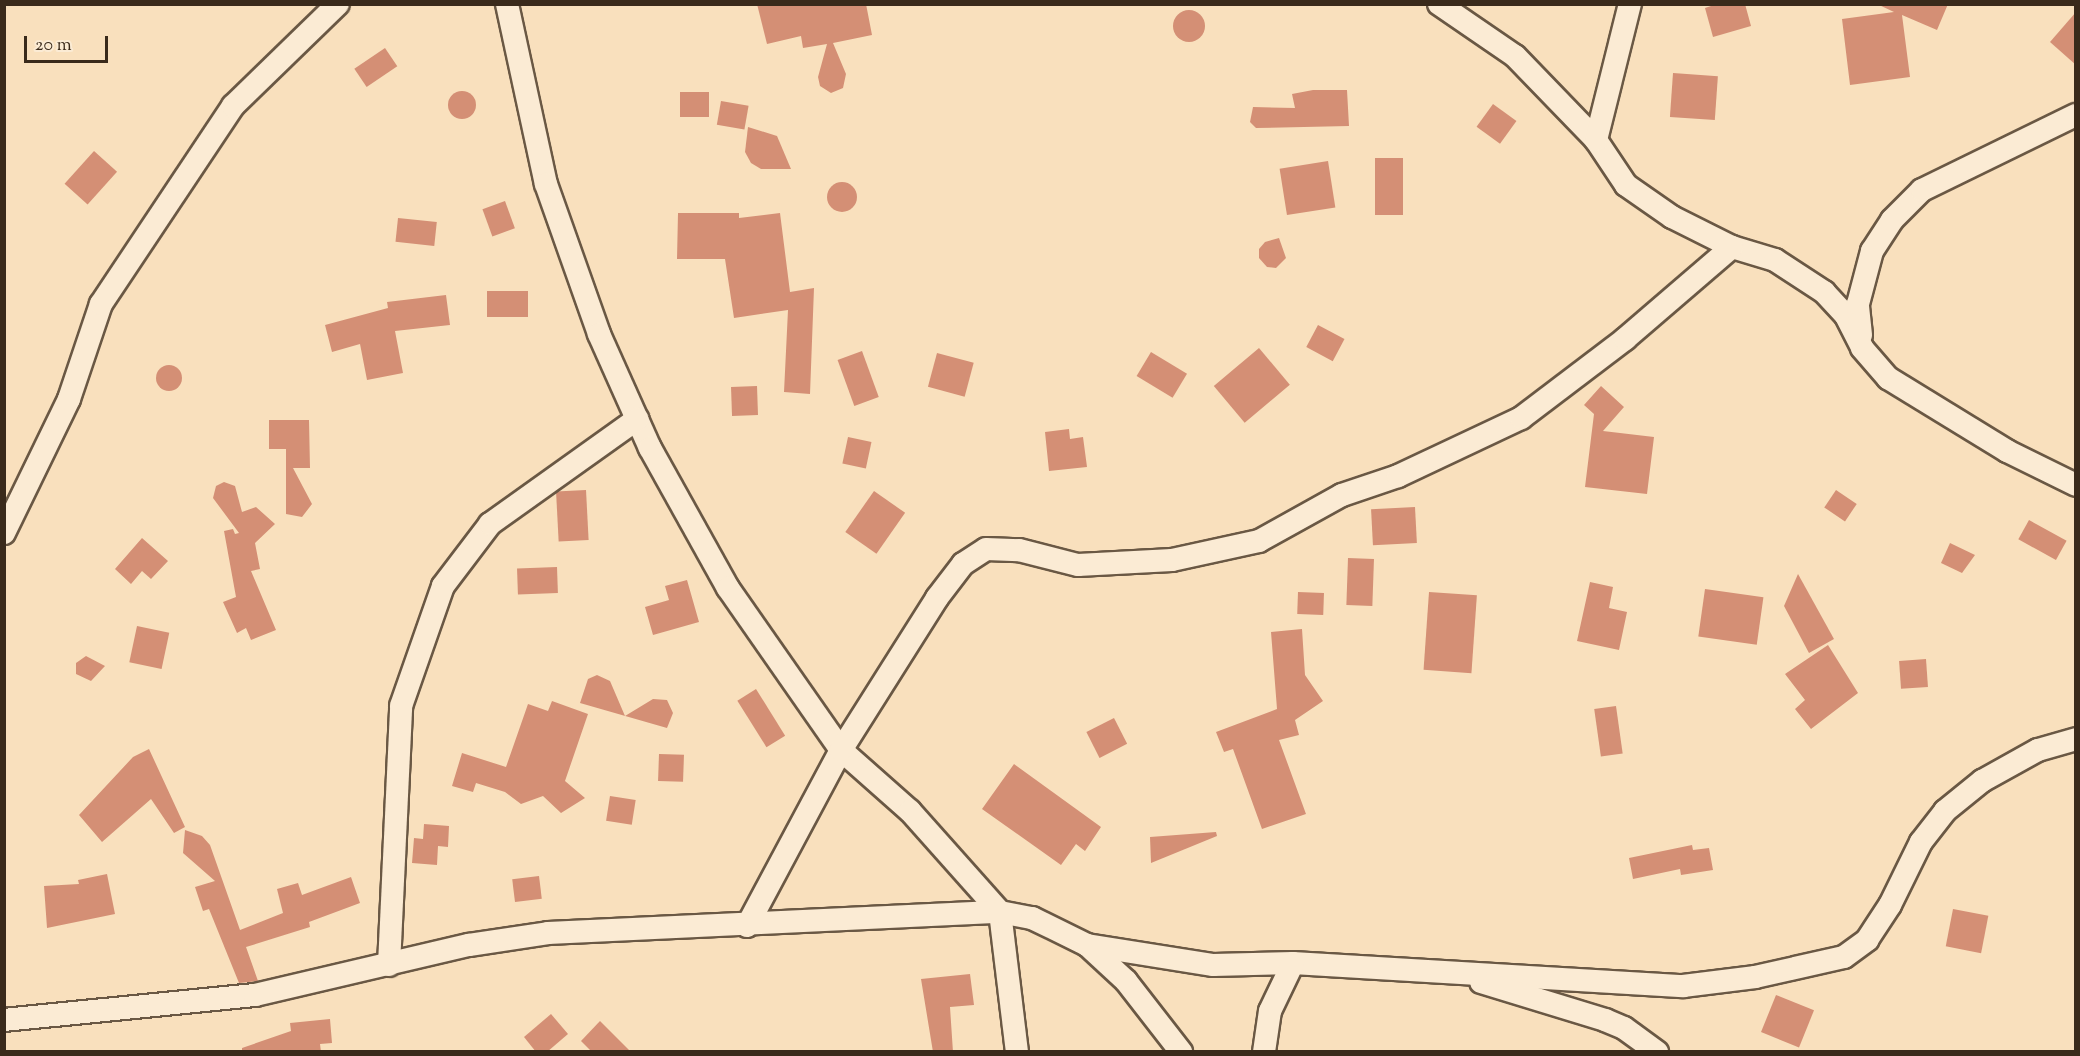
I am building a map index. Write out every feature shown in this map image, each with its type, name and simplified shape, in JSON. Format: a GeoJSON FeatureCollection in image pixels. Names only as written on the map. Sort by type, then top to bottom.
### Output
{"type":"FeatureCollection","features":[{"type":"Feature","properties":{"kind":"street"},"geometry":{"type":"LineString","coordinates":[[4,533],[69,399],[101,304],[233,106],[338,4]]}},
{"type":"Feature","properties":{"kind":"street"},"geometry":{"type":"LineString","coordinates":[[507,4],[546,184],[599,334],[637,419],[728,588],[841,750],[910,811],[1000,912],[1017,1052]]}},
{"type":"Feature","properties":{"kind":"street"},"geometry":{"type":"LineString","coordinates":[[1439,4],[1515,56],[1596,140],[1626,185],[1672,217],[1732,247],[1775,260],[1824,292],[1846,316],[1862,348],[1888,378],[2007,451],[2076,485]]}},
{"type":"Feature","properties":{"kind":"street"},"geometry":{"type":"LineString","coordinates":[[1596,140],[1630,4]]}},
{"type":"Feature","properties":{"kind":"street"},"geometry":{"type":"LineString","coordinates":[[1862,348],[1858,304],[1872,251],[1892,220],[1922,190],[2076,116]]}},
{"type":"Feature","properties":{"kind":"street"},"geometry":{"type":"LineString","coordinates":[[747,926],[841,750],[937,598],[963,564],[986,549],[1018,550],[1078,566],[1172,560],[1259,541],[1342,495],[1398,476],[1521,418],[1625,339],[1732,247]]}},
{"type":"Feature","properties":{"kind":"street"},"geometry":{"type":"LineString","coordinates":[[389,965],[401,706],[443,586],[490,524],[637,419]]}},
{"type":"Feature","properties":{"kind":"street"},"geometry":{"type":"LineString","coordinates":[[1087,945],[1213,964],[1293,963],[1683,986],[1755,977],[1844,957],[1867,940],[1890,905],[1921,842],[1945,811],[1982,780],[2038,750],[2076,739]]}},
{"type":"Feature","properties":{"kind":"street"},"geometry":{"type":"LineString","coordinates":[[4,1020],[255,995],[469,945],[548,933],[747,926],[1000,912],[1032,918],[1087,945],[1126,981],[1181,1052]]}},
{"type":"Feature","properties":{"kind":"street"},"geometry":{"type":"LineString","coordinates":[[1264,1052],[1270,1011],[1293,963]]}},
{"type":"Feature","properties":{"kind":"street"},"geometry":{"type":"LineString","coordinates":[[1448,972],[1605,1020],[1624,1028],[1657,1052]]}},
{"type":"Feature","properties":{"kind":"building"},"geometry":{"type":"Polygon","coordinates":[[[757,4],[866,4],[872,35],[833,43],[846,74],[843,88],[831,93],[820,86],[818,77],[827,44],[803,48],[801,36],[767,44],[757,4]]]}},
{"type":"Feature","properties":{"kind":"building"},"geometry":{"type":"Polygon","coordinates":[[[1717,4],[1745,4],[1751,26],[1713,37],[1705,8],[1717,4]]]}},
{"type":"Feature","properties":{"kind":"building"},"geometry":{"type":"Polygon","coordinates":[[[1877,4],[1948,4],[1937,30],[1902,15],[1910,77],[1850,85],[1842,19],[1894,12],[1877,4]]]}},
{"type":"Feature","properties":{"kind":"building"},"geometry":{"type":"Polygon","coordinates":[[[1189,10],[1200,15],[1205,26],[1200,37],[1189,42],[1178,37],[1173,26],[1178,15],[1189,10]]]}},
{"type":"Feature","properties":{"kind":"building"},"geometry":{"type":"Polygon","coordinates":[[[2076,12],[2076,65],[2050,42],[2076,12]]]}},
{"type":"Feature","properties":{"kind":"building"},"geometry":{"type":"Polygon","coordinates":[[[385,48],[397,66],[367,87],[354,69],[385,48]]]}},
{"type":"Feature","properties":{"kind":"building"},"geometry":{"type":"Polygon","coordinates":[[[1673,73],[1718,76],[1715,120],[1670,117],[1673,73]]]}},
{"type":"Feature","properties":{"kind":"building"},"geometry":{"type":"Polygon","coordinates":[[[1313,90],[1347,90],[1349,126],[1256,128],[1250,122],[1253,107],[1295,108],[1292,94],[1313,90]]]}},
{"type":"Feature","properties":{"kind":"building"},"geometry":{"type":"Polygon","coordinates":[[[462,91],[472,95],[476,105],[472,115],[462,119],[452,115],[448,105],[452,95],[462,91]]]}},
{"type":"Feature","properties":{"kind":"building"},"geometry":{"type":"Polygon","coordinates":[[[680,92],[709,92],[709,117],[680,117],[680,92]]]}},
{"type":"Feature","properties":{"kind":"building"},"geometry":{"type":"Polygon","coordinates":[[[721,101],[749,106],[744,129],[717,125],[721,101]]]}},
{"type":"Feature","properties":{"kind":"building"},"geometry":{"type":"Polygon","coordinates":[[[1493,104],[1516,121],[1500,144],[1477,127],[1493,104]]]}},
{"type":"Feature","properties":{"kind":"building"},"geometry":{"type":"Polygon","coordinates":[[[748,127],[777,136],[791,169],[761,169],[751,163],[745,152],[748,127]]]}},
{"type":"Feature","properties":{"kind":"building"},"geometry":{"type":"Polygon","coordinates":[[[94,151],[117,172],[88,204],[65,184],[94,151]]]}},
{"type":"Feature","properties":{"kind":"building"},"geometry":{"type":"Polygon","coordinates":[[[1375,158],[1403,158],[1403,215],[1375,215],[1375,158]]]}},
{"type":"Feature","properties":{"kind":"building"},"geometry":{"type":"Polygon","coordinates":[[[1328,161],[1335,207],[1287,215],[1280,169],[1328,161]]]}},
{"type":"Feature","properties":{"kind":"building"},"geometry":{"type":"Polygon","coordinates":[[[842,182],[852,187],[857,197],[852,207],[842,212],[832,207],[827,197],[832,187],[842,182]]]}},
{"type":"Feature","properties":{"kind":"building"},"geometry":{"type":"Polygon","coordinates":[[[505,201],[515,228],[492,236],[482,209],[505,201]]]}},
{"type":"Feature","properties":{"kind":"building"},"geometry":{"type":"Polygon","coordinates":[[[678,213],[739,213],[739,218],[780,213],[790,292],[814,288],[810,394],[784,392],[788,310],[734,318],[725,259],[677,259],[678,213]]]}},
{"type":"Feature","properties":{"kind":"building"},"geometry":{"type":"Polygon","coordinates":[[[398,218],[437,222],[434,246],[395,242],[398,218]]]}},
{"type":"Feature","properties":{"kind":"building"},"geometry":{"type":"Polygon","coordinates":[[[1279,238],[1286,258],[1276,268],[1267,267],[1259,258],[1259,249],[1265,242],[1279,238]]]}},
{"type":"Feature","properties":{"kind":"building"},"geometry":{"type":"Polygon","coordinates":[[[487,291],[528,291],[528,317],[487,317],[487,291]]]}},
{"type":"Feature","properties":{"kind":"building"},"geometry":{"type":"Polygon","coordinates":[[[446,295],[450,325],[395,331],[403,373],[367,380],[360,344],[332,352],[325,325],[388,308],[387,302],[446,295]]]}},
{"type":"Feature","properties":{"kind":"building"},"geometry":{"type":"Polygon","coordinates":[[[1318,325],[1344,339],[1333,361],[1306,347],[1318,325]]]}},
{"type":"Feature","properties":{"kind":"building"},"geometry":{"type":"Polygon","coordinates":[[[1259,348],[1290,385],[1245,423],[1214,386],[1259,348]]]}},
{"type":"Feature","properties":{"kind":"building"},"geometry":{"type":"Polygon","coordinates":[[[862,351],[879,397],[854,406],[838,360],[862,351]]]}},
{"type":"Feature","properties":{"kind":"building"},"geometry":{"type":"Polygon","coordinates":[[[1151,352],[1187,374],[1173,398],[1137,376],[1151,352]]]}},
{"type":"Feature","properties":{"kind":"building"},"geometry":{"type":"Polygon","coordinates":[[[937,353],[974,363],[965,397],[928,387],[937,353]]]}},
{"type":"Feature","properties":{"kind":"building"},"geometry":{"type":"Polygon","coordinates":[[[169,365],[178,369],[182,378],[178,387],[169,391],[160,387],[156,378],[160,369],[169,365]]]}},
{"type":"Feature","properties":{"kind":"building"},"geometry":{"type":"Polygon","coordinates":[[[757,386],[758,415],[732,416],[731,387],[757,386]]]}},
{"type":"Feature","properties":{"kind":"building"},"geometry":{"type":"Polygon","coordinates":[[[1601,386],[1624,407],[1603,431],[1654,437],[1647,494],[1585,487],[1594,414],[1584,405],[1601,386]]]}},
{"type":"Feature","properties":{"kind":"building"},"geometry":{"type":"Polygon","coordinates":[[[269,420],[309,420],[310,468],[293,468],[312,504],[302,517],[286,514],[286,449],[269,449],[269,420]]]}},
{"type":"Feature","properties":{"kind":"building"},"geometry":{"type":"Polygon","coordinates":[[[1069,429],[1070,439],[1083,437],[1087,467],[1049,471],[1045,432],[1069,429]]]}},
{"type":"Feature","properties":{"kind":"building"},"geometry":{"type":"Polygon","coordinates":[[[848,437],[871,442],[866,468],[842,463],[848,437]]]}},
{"type":"Feature","properties":{"kind":"building"},"geometry":{"type":"Polygon","coordinates":[[[224,482],[235,486],[242,512],[256,507],[275,524],[255,543],[260,569],[251,571],[276,630],[251,640],[246,628],[237,633],[223,602],[236,597],[224,531],[233,529],[235,534],[239,533],[213,498],[216,486],[224,482]]]}},
{"type":"Feature","properties":{"kind":"building"},"geometry":{"type":"Polygon","coordinates":[[[586,490],[589,540],[559,542],[556,492],[586,490]]]}},
{"type":"Feature","properties":{"kind":"building"},"geometry":{"type":"Polygon","coordinates":[[[1836,490],[1857,504],[1845,521],[1824,507],[1836,490]]]}},
{"type":"Feature","properties":{"kind":"building"},"geometry":{"type":"Polygon","coordinates":[[[874,491],[905,513],[876,554],[845,532],[874,491]]]}},
{"type":"Feature","properties":{"kind":"building"},"geometry":{"type":"Polygon","coordinates":[[[1415,507],[1417,543],[1373,545],[1371,509],[1415,507]]]}},
{"type":"Feature","properties":{"kind":"building"},"geometry":{"type":"Polygon","coordinates":[[[2029,520],[2067,541],[2056,560],[2018,539],[2029,520]]]}},
{"type":"Feature","properties":{"kind":"building"},"geometry":{"type":"Polygon","coordinates":[[[142,538],[168,561],[151,579],[142,571],[131,584],[115,569],[142,538]]]}},
{"type":"Feature","properties":{"kind":"building"},"geometry":{"type":"Polygon","coordinates":[[[1950,543],[1975,555],[1962,573],[1941,563],[1950,543]]]}},
{"type":"Feature","properties":{"kind":"building"},"geometry":{"type":"Polygon","coordinates":[[[1348,558],[1374,559],[1372,606],[1346,605],[1348,558]]]}},
{"type":"Feature","properties":{"kind":"building"},"geometry":{"type":"Polygon","coordinates":[[[557,567],[558,593],[518,594],[517,568],[557,567]]]}},
{"type":"Feature","properties":{"kind":"building"},"geometry":{"type":"Polygon","coordinates":[[[1798,574],[1834,639],[1809,653],[1784,606],[1798,574]]]}},
{"type":"Feature","properties":{"kind":"building"},"geometry":{"type":"Polygon","coordinates":[[[687,580],[699,622],[653,635],[645,607],[669,600],[665,586],[687,580]]]}},
{"type":"Feature","properties":{"kind":"building"},"geometry":{"type":"Polygon","coordinates":[[[1590,582],[1613,587],[1609,608],[1627,612],[1619,650],[1577,641],[1590,582]]]}},
{"type":"Feature","properties":{"kind":"building"},"geometry":{"type":"Polygon","coordinates":[[[1705,589],[1763,597],[1757,645],[1698,637],[1705,589]]]}},
{"type":"Feature","properties":{"kind":"building"},"geometry":{"type":"Polygon","coordinates":[[[1298,592],[1324,593],[1323,615],[1297,614],[1298,592]]]}},
{"type":"Feature","properties":{"kind":"building"},"geometry":{"type":"Polygon","coordinates":[[[1429,592],[1477,595],[1471,673],[1424,670],[1429,592]]]}},
{"type":"Feature","properties":{"kind":"building"},"geometry":{"type":"Polygon","coordinates":[[[137,626],[169,633],[162,669],[129,662],[137,626]]]}},
{"type":"Feature","properties":{"kind":"building"},"geometry":{"type":"Polygon","coordinates":[[[1302,629],[1305,675],[1323,701],[1295,720],[1299,735],[1279,740],[1306,814],[1262,829],[1233,749],[1224,752],[1216,732],[1277,709],[1271,632],[1302,629]]]}},
{"type":"Feature","properties":{"kind":"building"},"geometry":{"type":"Polygon","coordinates":[[[1828,645],[1858,693],[1811,729],[1795,709],[1805,700],[1785,674],[1828,645]]]}},
{"type":"Feature","properties":{"kind":"building"},"geometry":{"type":"Polygon","coordinates":[[[86,656],[105,666],[91,681],[76,674],[76,663],[86,656]]]}},
{"type":"Feature","properties":{"kind":"building"},"geometry":{"type":"Polygon","coordinates":[[[1926,659],[1928,687],[1901,689],[1899,661],[1926,659]]]}},
{"type":"Feature","properties":{"kind":"building"},"geometry":{"type":"Polygon","coordinates":[[[597,675],[610,681],[625,716],[580,703],[588,679],[597,675]]]}},
{"type":"Feature","properties":{"kind":"building"},"geometry":{"type":"Polygon","coordinates":[[[756,689],[785,736],[766,747],[737,701],[756,689]]]}},
{"type":"Feature","properties":{"kind":"building"},"geometry":{"type":"Polygon","coordinates":[[[653,699],[667,700],[673,713],[667,728],[625,716],[653,699]]]}},
{"type":"Feature","properties":{"kind":"building"},"geometry":{"type":"Polygon","coordinates":[[[552,701],[588,714],[565,781],[585,798],[561,813],[543,796],[521,804],[505,792],[476,783],[473,792],[452,786],[462,753],[506,767],[528,704],[548,711],[552,701]]]}},
{"type":"Feature","properties":{"kind":"building"},"geometry":{"type":"Polygon","coordinates":[[[1616,706],[1623,754],[1601,757],[1594,709],[1616,706]]]}},
{"type":"Feature","properties":{"kind":"building"},"geometry":{"type":"Polygon","coordinates":[[[1114,718],[1127,744],[1100,758],[1086,732],[1114,718]]]}},
{"type":"Feature","properties":{"kind":"building"},"geometry":{"type":"Polygon","coordinates":[[[149,749],[185,827],[174,833],[151,799],[102,842],[79,815],[133,757],[149,749]]]}},
{"type":"Feature","properties":{"kind":"building"},"geometry":{"type":"Polygon","coordinates":[[[659,754],[684,755],[683,782],[658,781],[659,754]]]}},
{"type":"Feature","properties":{"kind":"building"},"geometry":{"type":"Polygon","coordinates":[[[1014,764],[1101,827],[1085,851],[1076,844],[1061,865],[982,809],[1014,764]]]}},
{"type":"Feature","properties":{"kind":"building"},"geometry":{"type":"Polygon","coordinates":[[[610,796],[636,800],[632,825],[606,821],[610,796]]]}},
{"type":"Feature","properties":{"kind":"building"},"geometry":{"type":"Polygon","coordinates":[[[424,824],[449,826],[448,847],[438,846],[437,865],[412,863],[414,838],[423,839],[424,824]]]}},
{"type":"Feature","properties":{"kind":"building"},"geometry":{"type":"Polygon","coordinates":[[[185,830],[202,836],[210,845],[240,930],[283,913],[277,889],[298,883],[302,895],[351,877],[360,903],[309,922],[310,927],[246,947],[258,981],[239,983],[209,909],[203,911],[195,887],[215,881],[183,853],[185,830]]]}},
{"type":"Feature","properties":{"kind":"building"},"geometry":{"type":"Polygon","coordinates":[[[1216,832],[1217,836],[1151,863],[1150,837],[1216,832]]]}},
{"type":"Feature","properties":{"kind":"building"},"geometry":{"type":"Polygon","coordinates":[[[1692,845],[1693,850],[1709,848],[1713,870],[1681,875],[1680,869],[1633,879],[1629,858],[1692,845]]]}},
{"type":"Feature","properties":{"kind":"building"},"geometry":{"type":"Polygon","coordinates":[[[107,874],[115,914],[47,928],[44,886],[79,884],[78,880],[107,874]]]}},
{"type":"Feature","properties":{"kind":"building"},"geometry":{"type":"Polygon","coordinates":[[[539,876],[542,899],[515,902],[512,879],[539,876]]]}},
{"type":"Feature","properties":{"kind":"building"},"geometry":{"type":"Polygon","coordinates":[[[1953,909],[1988,916],[1981,953],[1946,946],[1953,909]]]}},
{"type":"Feature","properties":{"kind":"building"},"geometry":{"type":"Polygon","coordinates":[[[970,974],[974,1005],[950,1007],[953,1052],[933,1052],[921,979],[970,974]]]}},
{"type":"Feature","properties":{"kind":"building"},"geometry":{"type":"Polygon","coordinates":[[[1776,995],[1814,1010],[1799,1047],[1761,1032],[1776,995]]]}},
{"type":"Feature","properties":{"kind":"building"},"geometry":{"type":"Polygon","coordinates":[[[551,1014],[568,1034],[547,1052],[536,1052],[524,1037],[551,1014]]]}},
{"type":"Feature","properties":{"kind":"building"},"geometry":{"type":"Polygon","coordinates":[[[330,1019],[332,1043],[320,1044],[321,1052],[242,1052],[242,1048],[291,1031],[290,1023],[330,1019]]]}},
{"type":"Feature","properties":{"kind":"building"},"geometry":{"type":"Polygon","coordinates":[[[600,1021],[631,1052],[592,1052],[581,1041],[600,1021]]]}}]}
